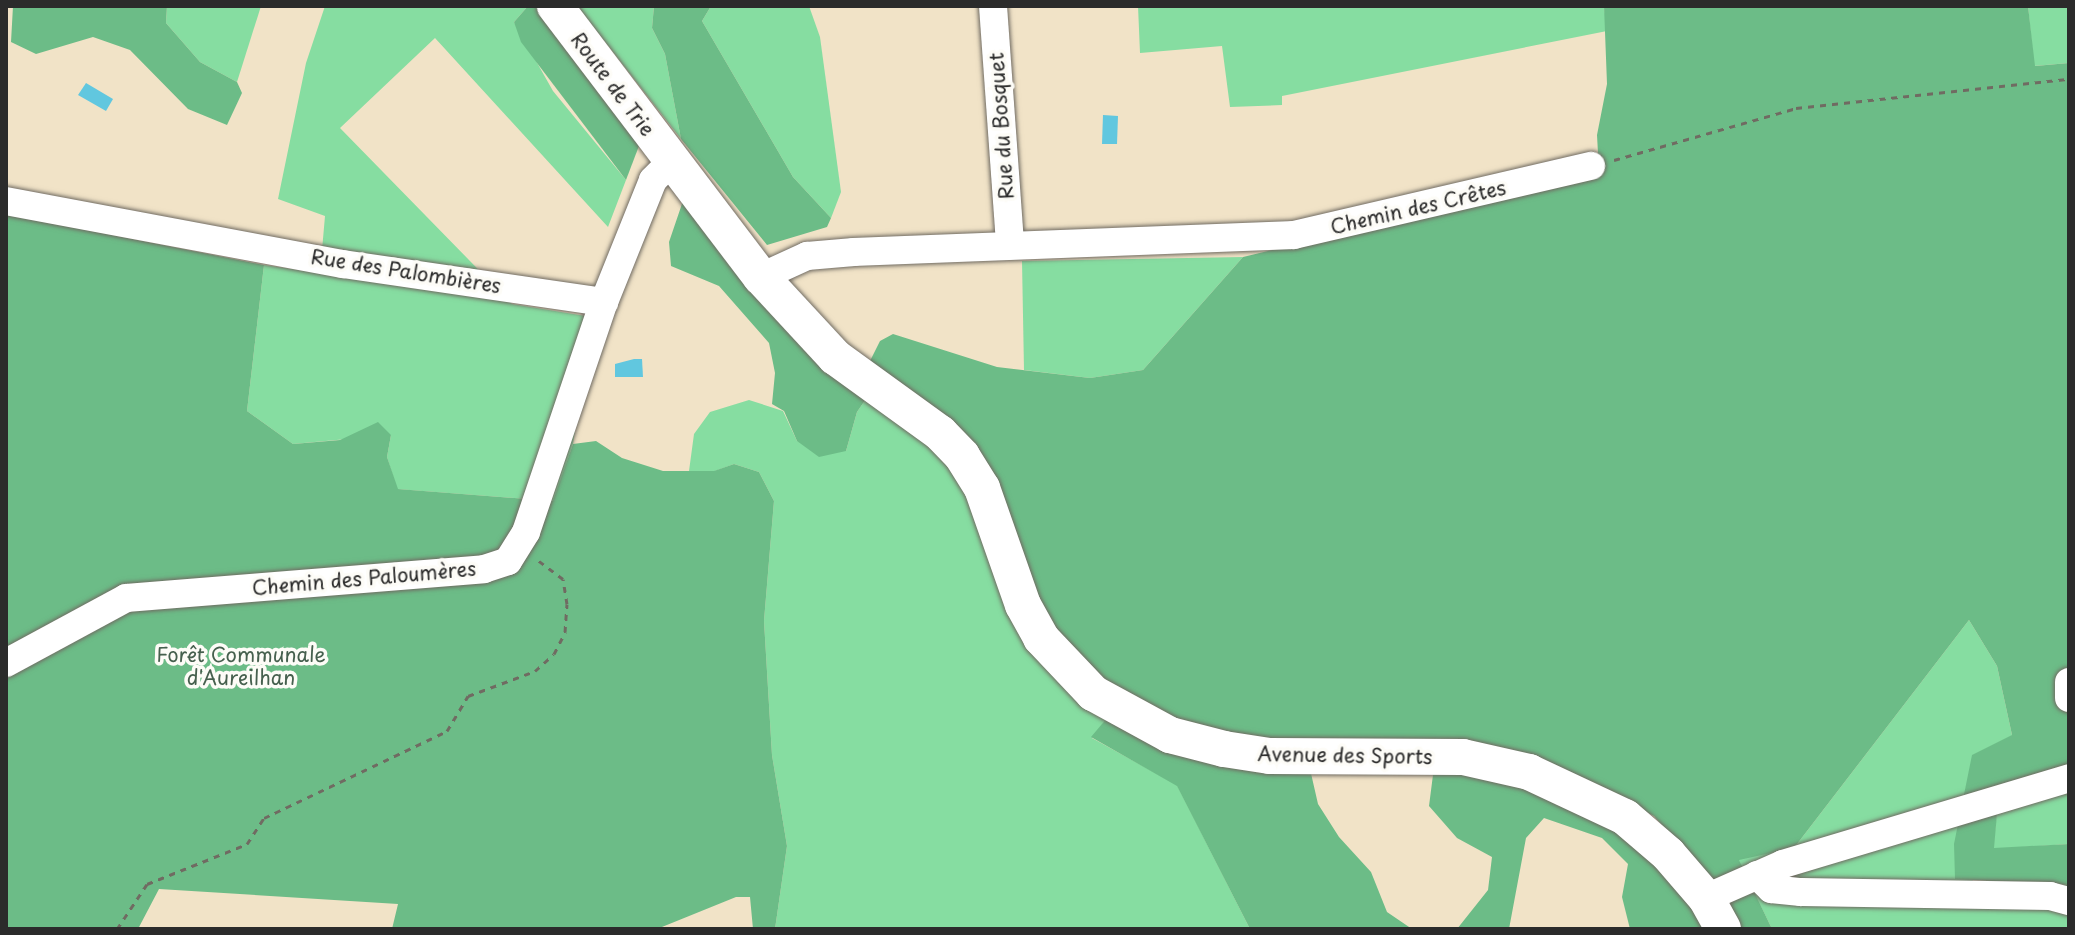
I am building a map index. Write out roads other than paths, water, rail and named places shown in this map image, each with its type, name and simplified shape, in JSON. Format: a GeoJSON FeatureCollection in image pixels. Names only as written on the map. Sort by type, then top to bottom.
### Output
{"type":"FeatureCollection","features":[{"type":"Feature","properties":{"kind":"main road","name":"Route de Trie"},"geometry":{"type":"LineString","coordinates":[[555,6],[761,277]]}},
{"type":"Feature","properties":{"kind":"main road","name":"Avenue des Sports"},"geometry":{"type":"LineString","coordinates":[[761,277],[835,357],[940,433],[962,456],[982,488],[1023,605],[1041,638],[1105,700],[1170,735],[1224,749],[1269,756],[1463,757],[1529,772],[1625,817],[1668,854],[1714,914]]}},
{"type":"Feature","properties":{"kind":"street","name":"Rue du Bosquet"},"geometry":{"type":"LineString","coordinates":[[993,6],[1010,245]]}},
{"type":"Feature","properties":{"kind":"street"},"geometry":{"type":"LineString","coordinates":[[604,302],[653,180],[672,161]]}},
{"type":"Feature","properties":{"kind":"street","name":"Chemin des Crêtes"},"geometry":{"type":"LineString","coordinates":[[761,277],[807,256],[1294,235],[1591,166]]}},
{"type":"Feature","properties":{"kind":"street","name":"Rue des Palombières"},"geometry":{"type":"LineString","coordinates":[[6,201],[271,246],[343,264],[604,302]]}},
{"type":"Feature","properties":{"kind":"street","name":"Chemin des Paloumères"},"geometry":{"type":"LineString","coordinates":[[6,663],[126,598],[484,569],[508,561],[515,551],[604,302]]}},
{"type":"Feature","properties":{"kind":"street"},"geometry":{"type":"LineString","coordinates":[[2069,682],[2069,698]]}},
{"type":"Feature","properties":{"kind":"street"},"geometry":{"type":"LineString","coordinates":[[1714,914],[1757,875],[1894,828],[2069,778]]}},
{"type":"Feature","properties":{"kind":"street"},"geometry":{"type":"LineString","coordinates":[[1757,875],[1771,889],[1801,892],[2050,896],[2069,901]]}},
{"type":"Feature","properties":{"kind":"water"},"geometry":{"type":"Polygon","coordinates":[[[86,83],[113,99],[106,111],[78,95],[86,83]]]}},
{"type":"Feature","properties":{"kind":"water"},"geometry":{"type":"Polygon","coordinates":[[[1103,115],[1118,116],[1117,144],[1102,144],[1103,115]]]}},
{"type":"Feature","properties":{"kind":"water"},"geometry":{"type":"Polygon","coordinates":[[[642,359],[643,377],[615,377],[615,364],[642,359]]]}},
{"type":"Feature","properties":{"kind":"park label","name":"Forêt Communale d'Aureilhan"},"geometry":{"type":"Point","coordinates":[241,666]}}]}
